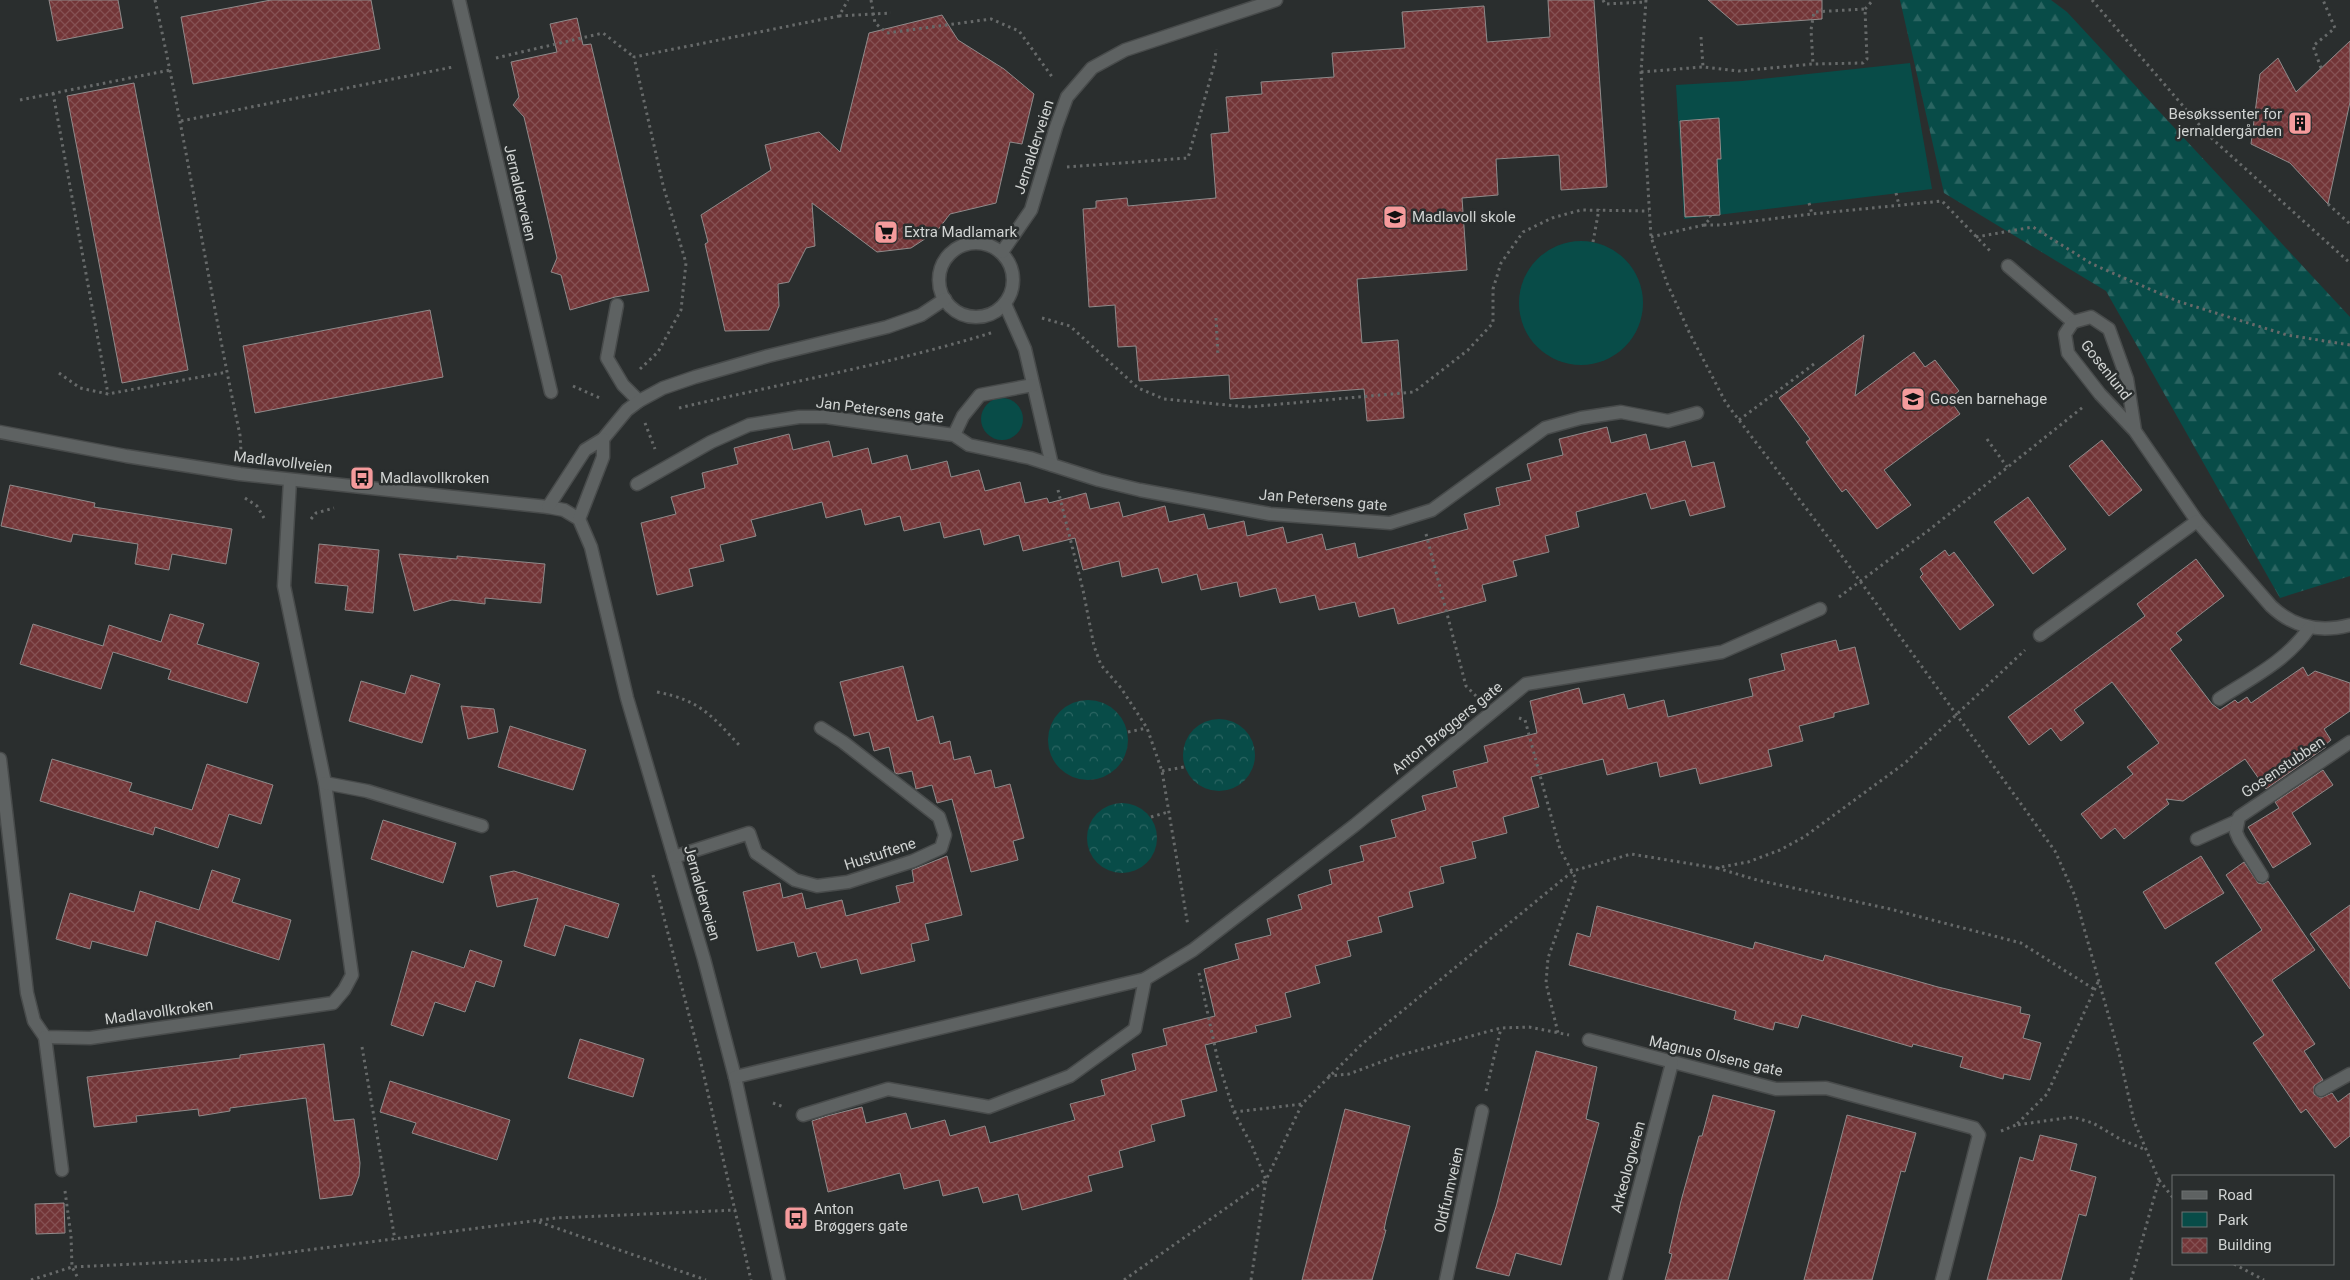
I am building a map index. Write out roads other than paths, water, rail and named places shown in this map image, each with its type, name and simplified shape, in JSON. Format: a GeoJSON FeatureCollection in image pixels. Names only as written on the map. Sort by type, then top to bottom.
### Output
{"type":"FeatureCollection","features":[{"type":"Feature","properties":{"kind":"street","name":"Jernalderveien"},"geometry":{"type":"LineString","coordinates":[[459,0],[551,392]]}},
{"type":"Feature","properties":{"kind":"street","name":"Jernalderveien"},"geometry":{"type":"LineString","coordinates":[[1002,252],[1031,210],[1067,97],[1092,68],[1125,50],[1276,0]]}},
{"type":"Feature","properties":{"kind":"street"},"geometry":{"type":"LineString","coordinates":[[981,243],[1002,252],[1010,266],[1013,277],[1011,294],[1005,304],[990,314],[973,317],[957,311],[945,300],[940,288],[940,276],[943,265],[953,251],[969,244],[981,243]]}},
{"type":"Feature","properties":{"kind":"street"},"geometry":{"type":"LineString","coordinates":[[2008,266],[2073,322]]}},
{"type":"Feature","properties":{"kind":"street"},"geometry":{"type":"LineString","coordinates":[[548,507],[584,450],[603,439],[627,410],[663,388],[768,356],[887,327],[921,315],[945,300]]}},
{"type":"Feature","properties":{"kind":"street"},"geometry":{"type":"LineString","coordinates":[[1005,304],[1025,349],[1052,465]]}},
{"type":"Feature","properties":{"kind":"street"},"geometry":{"type":"LineString","coordinates":[[617,305],[607,358],[623,385],[639,401]]}},
{"type":"Feature","properties":{"kind":"street","name":"Gosenlund"},"geometry":{"type":"LineString","coordinates":[[2135,431],[2127,379],[2109,329],[2091,317],[2073,322],[2065,334],[2068,353],[2100,394],[2135,431],[2196,521],[2283,618],[2309,628],[2334,629],[2350,625]]}},
{"type":"Feature","properties":{"kind":"street","name":"Jan Petersens gate"},"geometry":{"type":"LineString","coordinates":[[954,435],[963,416],[980,395],[1033,385]]}},
{"type":"Feature","properties":{"kind":"street","name":"Jan Petersens gate"},"geometry":{"type":"LineString","coordinates":[[637,484],[711,442],[749,425],[798,417],[826,417],[954,435],[969,445],[1052,465],[1090,478],[1140,490],[1270,514],[1390,523],[1421,514],[1439,505],[1545,428],[1581,418],[1621,412],[1668,421],[1697,413]]}},
{"type":"Feature","properties":{"kind":"street","name":"Madlavollveien"},"geometry":{"type":"LineString","coordinates":[[0,432],[126,456],[290,480],[548,507],[564,510],[579,519]]}},
{"type":"Feature","properties":{"kind":"street"},"geometry":{"type":"LineString","coordinates":[[579,519],[583,504],[603,457],[603,439]]}},
{"type":"Feature","properties":{"kind":"street","name":"Madlavollkroken"},"geometry":{"type":"LineString","coordinates":[[45,1037],[90,1038],[332,1003],[344,990],[352,975],[325,783],[284,586],[290,480]]}},
{"type":"Feature","properties":{"kind":"street","name":"Jernalderveien"},"geometry":{"type":"LineString","coordinates":[[579,519],[590,547],[628,698],[735,1077],[779,1280]]}},
{"type":"Feature","properties":{"kind":"street"},"geometry":{"type":"LineString","coordinates":[[2040,635],[2196,521]]}},
{"type":"Feature","properties":{"kind":"street","name":"Anton Brøggers gate"},"geometry":{"type":"LineString","coordinates":[[735,1077],[1146,979],[1193,950],[1355,825],[1526,684],[1722,652],[1820,609]]}},
{"type":"Feature","properties":{"kind":"street"},"geometry":{"type":"LineString","coordinates":[[2219,699],[2299,644],[2309,628]]}},
{"type":"Feature","properties":{"kind":"street","name":"Hustuftene"},"geometry":{"type":"LineString","coordinates":[[674,857],[749,833],[756,853],[795,880],[817,886],[848,882],[913,861],[941,848],[944,835],[939,817],[843,742],[821,728]]}},
{"type":"Feature","properties":{"kind":"street","name":"Gosenstubben"},"geometry":{"type":"LineString","coordinates":[[2197,839],[2237,822],[2244,812],[2350,742]]}},
{"type":"Feature","properties":{"kind":"street"},"geometry":{"type":"LineString","coordinates":[[0,759],[27,993],[34,1022],[45,1037],[62,1170]]}},
{"type":"Feature","properties":{"kind":"street"},"geometry":{"type":"LineString","coordinates":[[325,783],[367,791],[482,826]]}},
{"type":"Feature","properties":{"kind":"street"},"geometry":{"type":"LineString","coordinates":[[2237,822],[2236,832],[2239,839],[2262,876]]}},
{"type":"Feature","properties":{"kind":"street"},"geometry":{"type":"LineString","coordinates":[[803,1115],[888,1089],[989,1107],[1070,1076],[1135,1029],[1146,979]]}},
{"type":"Feature","properties":{"kind":"street","name":"Magnus Olsens gate"},"geometry":{"type":"LineString","coordinates":[[1590,1040],[1776,1089],[1826,1088],[1974,1128],[1979,1135],[1942,1280]]}},
{"type":"Feature","properties":{"kind":"street","name":"Arkeologveien"},"geometry":{"type":"LineString","coordinates":[[1615,1280],[1672,1063]]}},
{"type":"Feature","properties":{"kind":"street"},"geometry":{"type":"LineString","coordinates":[[2321,1090],[2350,1074]]}},
{"type":"Feature","properties":{"kind":"street","name":"Oldfunnveien"},"geometry":{"type":"LineString","coordinates":[[1460,1280],[1446,1278],[1482,1111]]}},
{"type":"Feature","properties":{"kind":"place","name":"Besøkssenter for jernaldergården"},"geometry":{"type":"Point","coordinates":[2300,123]}},
{"type":"Feature","properties":{"kind":"place","name":"Madlavoll skole"},"geometry":{"type":"Point","coordinates":[1395,217]}},
{"type":"Feature","properties":{"kind":"place","name":"Extra Madlamark"},"geometry":{"type":"Point","coordinates":[886,232]}},
{"type":"Feature","properties":{"kind":"place","name":"Gosen barnehage"},"geometry":{"type":"Point","coordinates":[1913,399]}},
{"type":"Feature","properties":{"kind":"place","name":"Madlavollkroken"},"geometry":{"type":"Point","coordinates":[362,478]}},
{"type":"Feature","properties":{"kind":"place","name":"Anton Brøggers gate"},"geometry":{"type":"Point","coordinates":[796,1218]}}]}
